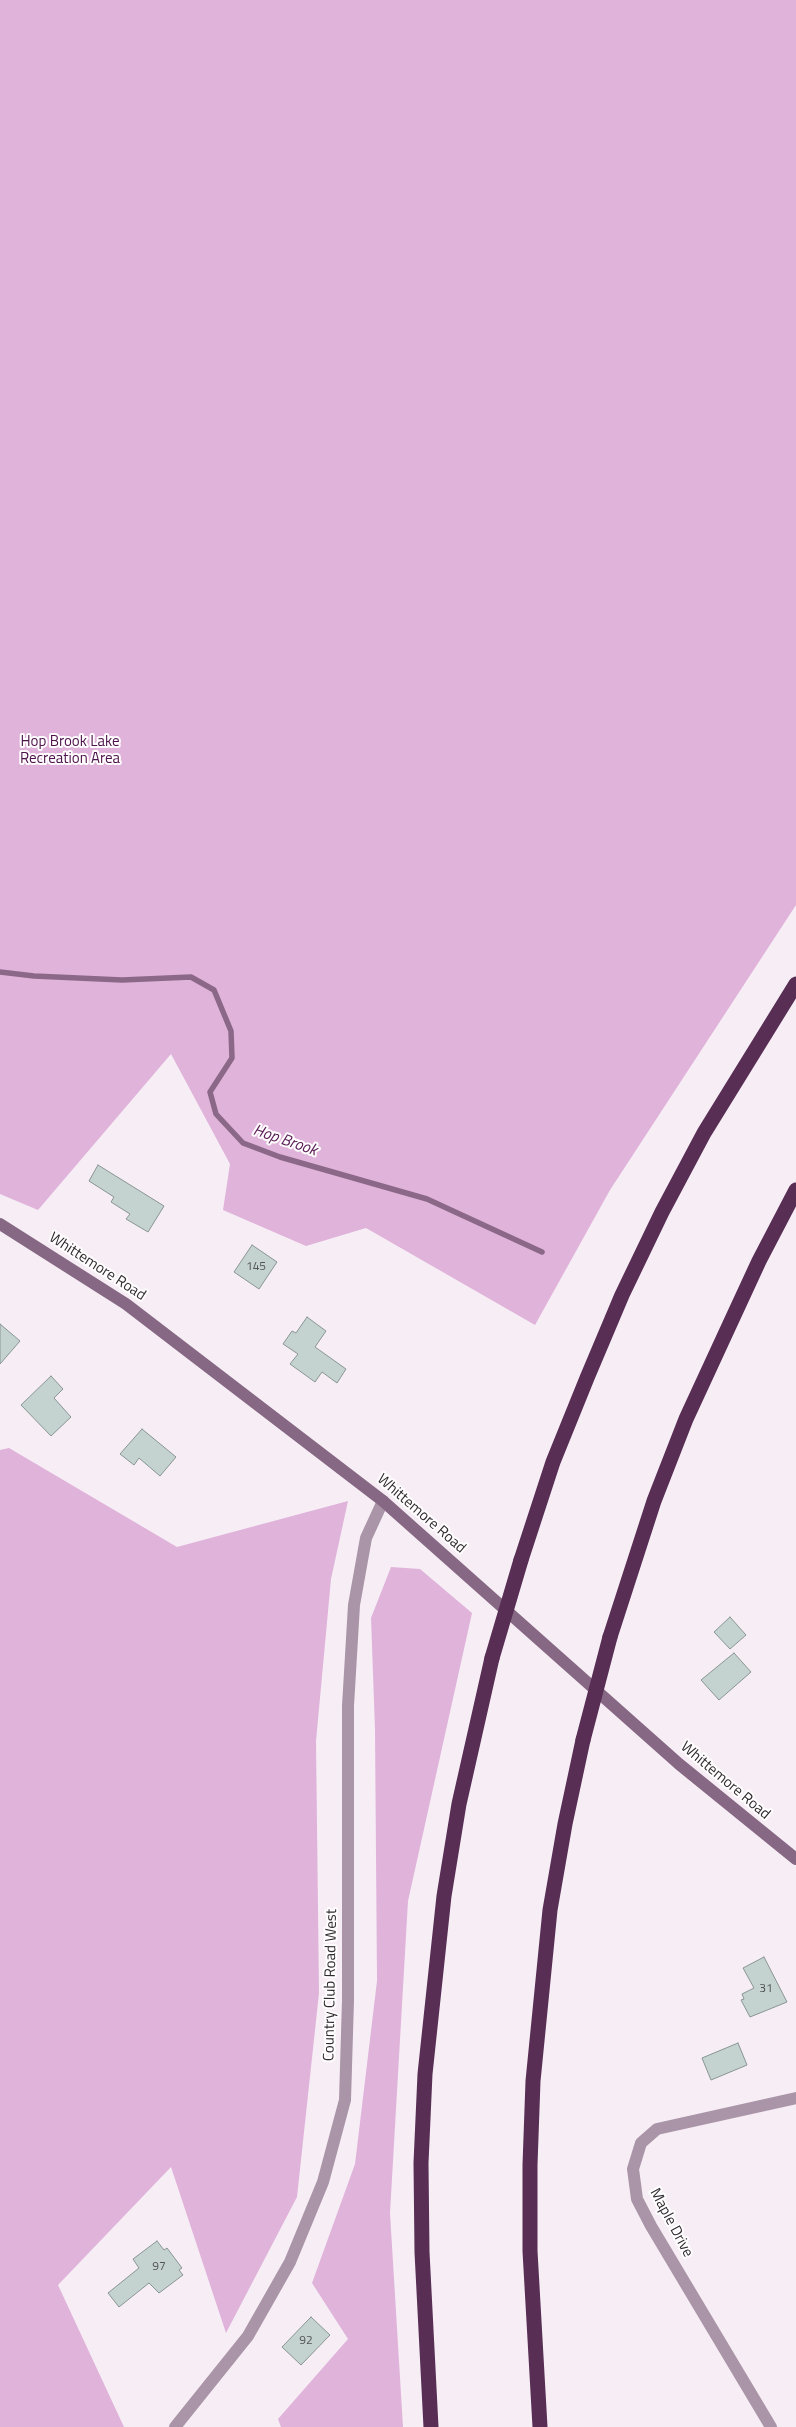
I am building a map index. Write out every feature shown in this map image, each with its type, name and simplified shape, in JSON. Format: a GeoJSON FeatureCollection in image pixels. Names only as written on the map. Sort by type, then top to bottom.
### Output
{"type":"FeatureCollection","features":[{"type":"Feature","properties":{"kind":"highway"},"geometry":{"type":"LineString","coordinates":[[431,2427],[422,2252],[421,2163],[425,2074],[444,1896],[459,1804],[492,1658],[547,1480],[587,1378],[638,1262],[704,1133],[796,984]]}},
{"type":"Feature","properties":{"kind":"highway"},"geometry":{"type":"LineString","coordinates":[[540,2427],[530,2251],[530,2165],[533,2081],[550,1910],[565,1824],[583,1740],[610,1637],[654,1501],[686,1420],[759,1261],[796,1190]]}},
{"type":"Feature","properties":{"kind":"main road","name":"Whittemore Road"},"geometry":{"type":"LineString","coordinates":[[0,1224],[126,1304],[383,1501],[679,1764],[796,1859]]}},
{"type":"Feature","properties":{"kind":"street","name":"Country Club Road West"},"geometry":{"type":"LineString","coordinates":[[175,2427],[248,2336],[290,2262],[323,2182],[345,2100],[348,2000],[348,1706],[354,1605],[366,1538],[383,1501]]}},
{"type":"Feature","properties":{"kind":"street","name":"Maple Drive"},"geometry":{"type":"LineString","coordinates":[[771,2427],[651,2226],[637,2199],[633,2168],[641,2144],[656,2129],[796,2098]]}},
{"type":"Feature","properties":{"kind":"green space","name":"Hop Brook Lake Recreation Area"},"geometry":{"type":"Polygon","coordinates":[[[0,0],[796,0],[796,905],[610,1190],[535,1325],[366,1228],[306,1246],[223,1210],[230,1164],[171,1054],[38,1210],[0,1194],[0,0]]]}},
{"type":"Feature","properties":{"kind":"green space"},"geometry":{"type":"Polygon","coordinates":[[[9,1448],[177,1547],[348,1501],[331,1579],[316,1741],[319,1993],[297,2197],[226,2333],[171,2167],[58,2285],[124,2427],[0,2427],[0,1450],[9,1448]]]}},
{"type":"Feature","properties":{"kind":"green space"},"geometry":{"type":"Polygon","coordinates":[[[391,1567],[420,1569],[472,1613],[408,1901],[390,2213],[403,2427],[281,2427],[278,2419],[348,2339],[312,2283],[355,2164],[377,1981],[375,1729],[371,1618],[391,1567]]]}},
{"type":"Feature","properties":{"kind":"building"},"geometry":{"type":"Polygon","coordinates":[[[98,1165],[164,1206],[148,1232],[126,1219],[130,1214],[111,1202],[114,1197],[89,1181],[98,1165]]]}},
{"type":"Feature","properties":{"kind":"building"},"geometry":{"type":"Polygon","coordinates":[[[252,1245],[277,1262],[259,1289],[234,1272],[252,1245]]]}},
{"type":"Feature","properties":{"kind":"building"},"geometry":{"type":"Polygon","coordinates":[[[307,1317],[326,1331],[315,1347],[346,1369],[337,1383],[322,1372],[315,1382],[290,1364],[298,1354],[283,1344],[292,1331],[296,1333],[307,1317]]]}},
{"type":"Feature","properties":{"kind":"building"},"geometry":{"type":"Polygon","coordinates":[[[0,1324],[20,1341],[0,1364],[0,1324]]]}},
{"type":"Feature","properties":{"kind":"building"},"geometry":{"type":"Polygon","coordinates":[[[51,1376],[63,1389],[54,1398],[71,1417],[51,1436],[21,1405],[51,1376]]]}},
{"type":"Feature","properties":{"kind":"building"},"geometry":{"type":"Polygon","coordinates":[[[142,1429],[176,1457],[160,1476],[139,1458],[134,1465],[120,1454],[142,1429]]]}},
{"type":"Feature","properties":{"kind":"building"},"geometry":{"type":"Polygon","coordinates":[[[730,1617],[746,1635],[730,1649],[714,1632],[730,1617]]]}},
{"type":"Feature","properties":{"kind":"building"},"geometry":{"type":"Polygon","coordinates":[[[734,1653],[751,1672],[719,1700],[701,1680],[734,1653]]]}},
{"type":"Feature","properties":{"kind":"building"},"geometry":{"type":"Polygon","coordinates":[[[764,1957],[787,2002],[750,2017],[741,2000],[744,1999],[742,1994],[754,1988],[743,1968],[764,1957]]]}},
{"type":"Feature","properties":{"kind":"building"},"geometry":{"type":"Polygon","coordinates":[[[738,2043],[747,2065],[711,2080],[702,2058],[738,2043]]]}},
{"type":"Feature","properties":{"kind":"building"},"geometry":{"type":"Polygon","coordinates":[[[157,2241],[164,2250],[167,2248],[182,2268],[179,2270],[183,2275],[159,2293],[149,2283],[119,2307],[108,2293],[139,2268],[133,2259],[157,2241]]]}},
{"type":"Feature","properties":{"kind":"building"},"geometry":{"type":"Polygon","coordinates":[[[311,2317],[330,2335],[301,2365],[282,2347],[311,2317]]]}},
{"type":"Feature","properties":{"kind":"waterway","name":"Hop Brook"},"geometry":{"type":"LineString","coordinates":[[0,972],[34,976],[122,980],[191,977],[214,990],[231,1031],[232,1058],[210,1092],[216,1114],[243,1143],[280,1157],[427,1199],[542,1252]]}}]}
